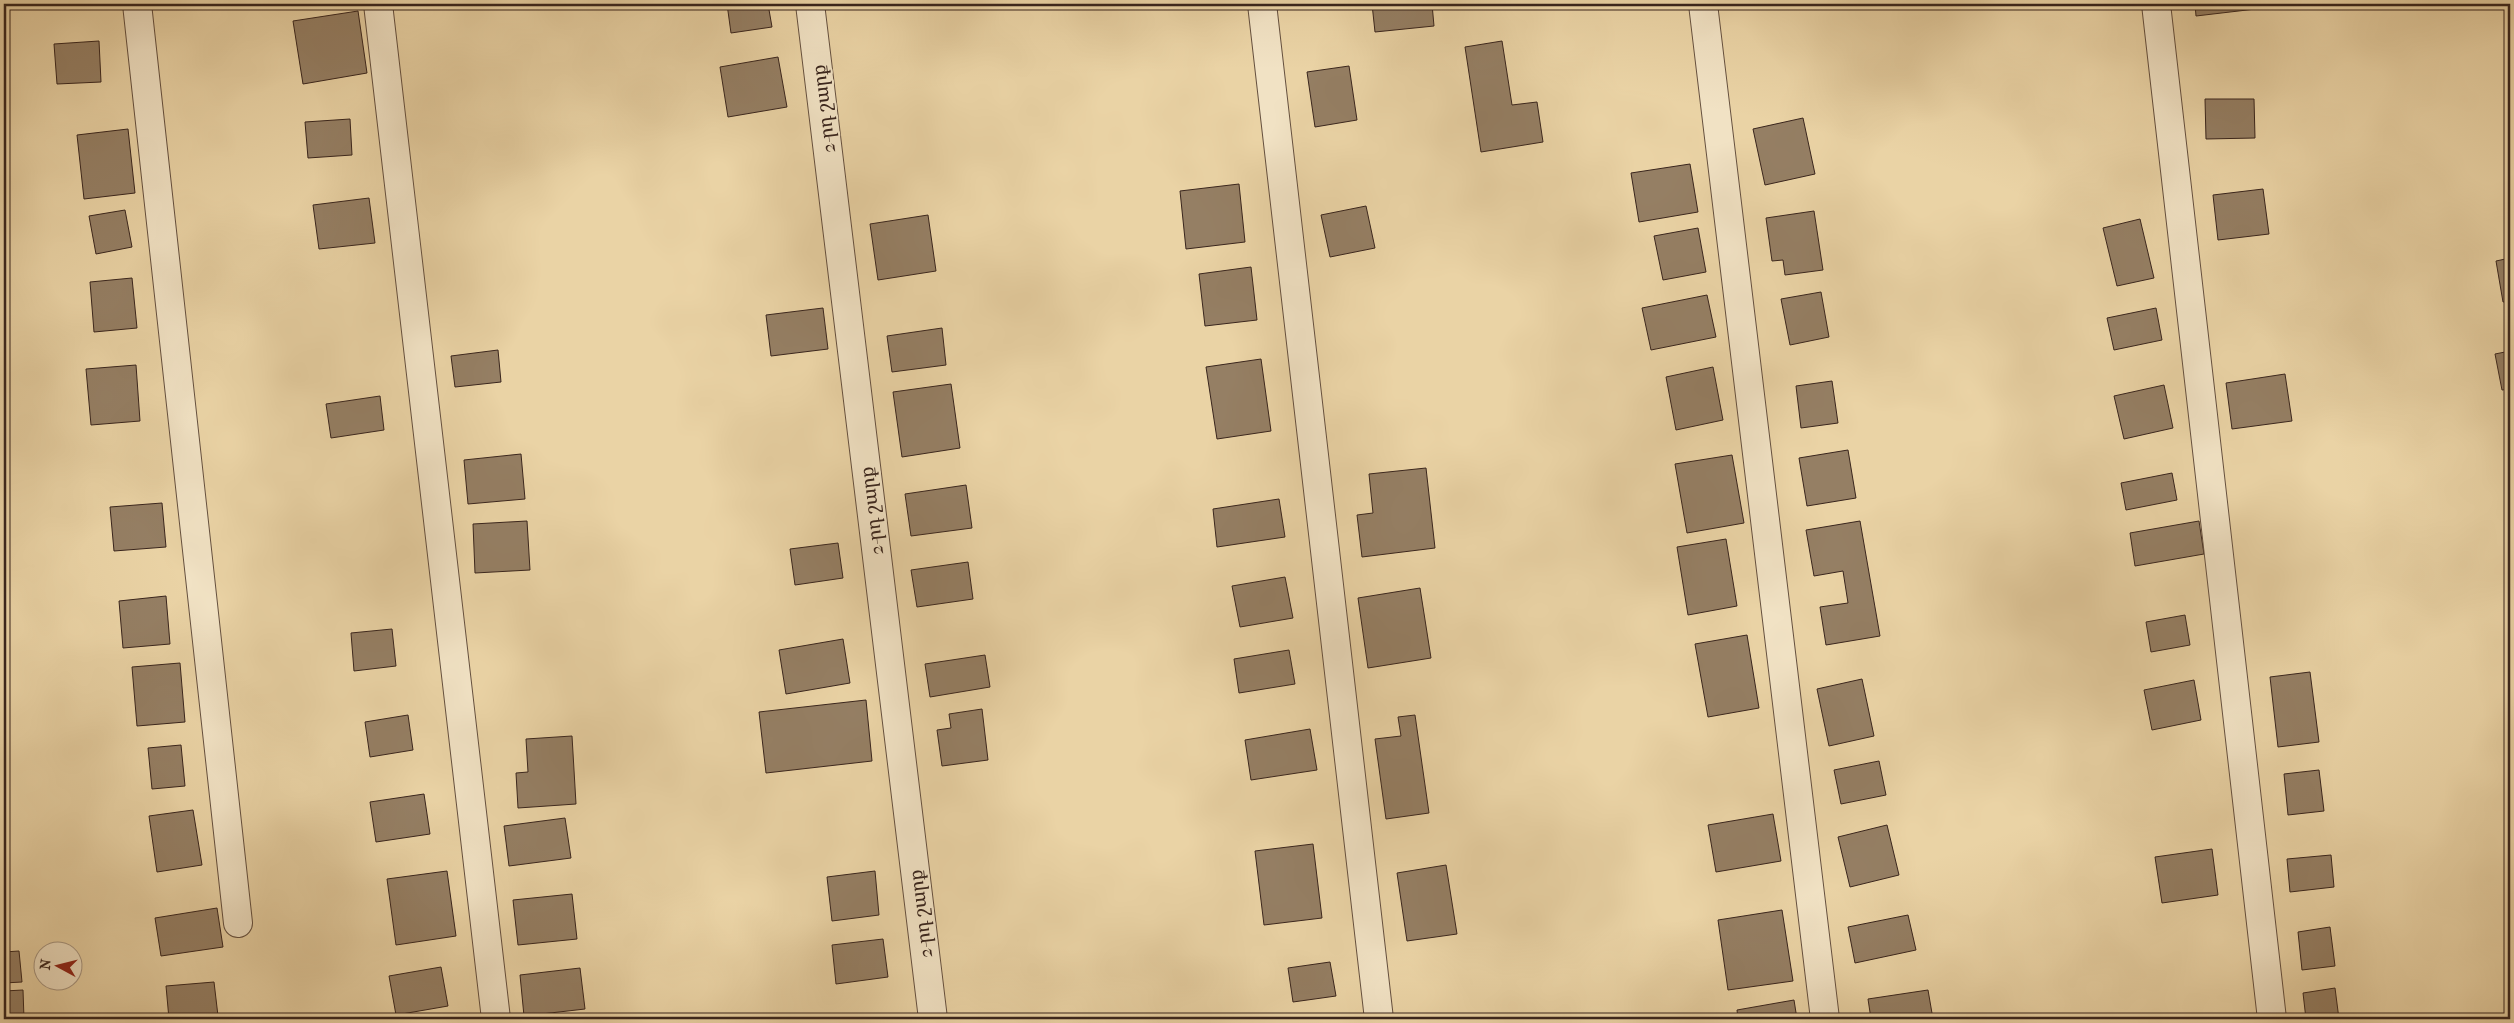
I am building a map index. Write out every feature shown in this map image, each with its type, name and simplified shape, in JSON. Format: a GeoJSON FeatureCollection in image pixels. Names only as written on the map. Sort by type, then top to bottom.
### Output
{"type":"FeatureCollection","features":[{"type":"Feature","properties":{"kind":"street"},"geometry":{"type":"LineString","coordinates":[[137,4],[238,923]]}},
{"type":"Feature","properties":{"kind":"street"},"geometry":{"type":"LineString","coordinates":[[378,4],[496,1019]]}},
{"type":"Feature","properties":{"kind":"street","name":"2-րդ շարք"},"geometry":{"type":"LineString","coordinates":[[810,4],[933,1019]]}},
{"type":"Feature","properties":{"kind":"street"},"geometry":{"type":"LineString","coordinates":[[1262,4],[1379,1019]]}},
{"type":"Feature","properties":{"kind":"street"},"geometry":{"type":"LineString","coordinates":[[1703,4],[1825,1019]]}},
{"type":"Feature","properties":{"kind":"street"},"geometry":{"type":"LineString","coordinates":[[2156,4],[2272,1019]]}},
{"type":"Feature","properties":{"kind":"building"},"geometry":{"type":"Polygon","coordinates":[[[727,4],[768,4],[772,27],[731,33],[727,4]]]}},
{"type":"Feature","properties":{"kind":"building"},"geometry":{"type":"Polygon","coordinates":[[[1372,4],[1432,4],[1434,26],[1375,32],[1372,4]]]}},
{"type":"Feature","properties":{"kind":"building"},"geometry":{"type":"Polygon","coordinates":[[[2195,4],[2263,4],[2264,8],[2196,16],[2195,4]]]}},
{"type":"Feature","properties":{"kind":"building"},"geometry":{"type":"Polygon","coordinates":[[[358,11],[367,73],[303,84],[293,21],[358,11]]]}},
{"type":"Feature","properties":{"kind":"building"},"geometry":{"type":"Polygon","coordinates":[[[99,41],[101,82],[57,84],[54,44],[99,41]]]}},
{"type":"Feature","properties":{"kind":"building"},"geometry":{"type":"Polygon","coordinates":[[[1502,41],[1512,105],[1537,102],[1543,142],[1481,152],[1465,47],[1502,41]]]}},
{"type":"Feature","properties":{"kind":"building"},"geometry":{"type":"Polygon","coordinates":[[[778,57],[787,107],[728,117],[720,67],[778,57]]]}},
{"type":"Feature","properties":{"kind":"building"},"geometry":{"type":"Polygon","coordinates":[[[1349,66],[1357,120],[1315,127],[1307,72],[1349,66]]]}},
{"type":"Feature","properties":{"kind":"building"},"geometry":{"type":"Polygon","coordinates":[[[2205,99],[2254,99],[2255,138],[2206,139],[2205,99]]]}},
{"type":"Feature","properties":{"kind":"building"},"geometry":{"type":"Polygon","coordinates":[[[1803,118],[1815,174],[1765,185],[1753,129],[1803,118]]]}},
{"type":"Feature","properties":{"kind":"building"},"geometry":{"type":"Polygon","coordinates":[[[350,119],[352,155],[308,158],[305,122],[350,119]]]}},
{"type":"Feature","properties":{"kind":"building"},"geometry":{"type":"Polygon","coordinates":[[[128,129],[135,193],[84,199],[77,135],[128,129]]]}},
{"type":"Feature","properties":{"kind":"building"},"geometry":{"type":"Polygon","coordinates":[[[1690,164],[1698,212],[1639,222],[1631,173],[1690,164]]]}},
{"type":"Feature","properties":{"kind":"building"},"geometry":{"type":"Polygon","coordinates":[[[1239,184],[1245,242],[1186,249],[1180,191],[1239,184]]]}},
{"type":"Feature","properties":{"kind":"building"},"geometry":{"type":"Polygon","coordinates":[[[2263,189],[2269,234],[2218,240],[2213,195],[2263,189]]]}},
{"type":"Feature","properties":{"kind":"building"},"geometry":{"type":"Polygon","coordinates":[[[369,198],[375,243],[319,249],[313,205],[369,198]]]}},
{"type":"Feature","properties":{"kind":"building"},"geometry":{"type":"Polygon","coordinates":[[[1366,206],[1375,248],[1330,257],[1321,215],[1366,206]]]}},
{"type":"Feature","properties":{"kind":"building"},"geometry":{"type":"Polygon","coordinates":[[[125,210],[132,247],[96,254],[89,216],[125,210]]]}},
{"type":"Feature","properties":{"kind":"building"},"geometry":{"type":"Polygon","coordinates":[[[1814,211],[1823,270],[1785,275],[1783,260],[1772,261],[1766,218],[1814,211]]]}},
{"type":"Feature","properties":{"kind":"building"},"geometry":{"type":"Polygon","coordinates":[[[928,215],[936,271],[878,280],[870,224],[928,215]]]}},
{"type":"Feature","properties":{"kind":"building"},"geometry":{"type":"Polygon","coordinates":[[[2140,219],[2154,278],[2117,286],[2103,228],[2140,219]]]}},
{"type":"Feature","properties":{"kind":"building"},"geometry":{"type":"Polygon","coordinates":[[[1698,228],[1706,272],[1663,280],[1654,236],[1698,228]]]}},
{"type":"Feature","properties":{"kind":"building"},"geometry":{"type":"Polygon","coordinates":[[[2510,258],[2510,301],[2503,302],[2496,261],[2510,258]]]}},
{"type":"Feature","properties":{"kind":"building"},"geometry":{"type":"Polygon","coordinates":[[[1251,267],[1257,320],[1205,326],[1199,274],[1251,267]]]}},
{"type":"Feature","properties":{"kind":"building"},"geometry":{"type":"Polygon","coordinates":[[[132,278],[137,328],[94,332],[90,282],[132,278]]]}},
{"type":"Feature","properties":{"kind":"building"},"geometry":{"type":"Polygon","coordinates":[[[1821,292],[1829,337],[1790,345],[1781,299],[1821,292]]]}},
{"type":"Feature","properties":{"kind":"building"},"geometry":{"type":"Polygon","coordinates":[[[1707,295],[1716,337],[1651,350],[1642,308],[1707,295]]]}},
{"type":"Feature","properties":{"kind":"building"},"geometry":{"type":"Polygon","coordinates":[[[823,308],[828,349],[771,356],[766,315],[823,308]]]}},
{"type":"Feature","properties":{"kind":"building"},"geometry":{"type":"Polygon","coordinates":[[[2156,308],[2162,340],[2114,350],[2107,318],[2156,308]]]}},
{"type":"Feature","properties":{"kind":"building"},"geometry":{"type":"Polygon","coordinates":[[[942,328],[946,365],[892,372],[887,336],[942,328]]]}},
{"type":"Feature","properties":{"kind":"building"},"geometry":{"type":"Polygon","coordinates":[[[498,350],[501,382],[455,387],[451,356],[498,350]]]}},
{"type":"Feature","properties":{"kind":"building"},"geometry":{"type":"Polygon","coordinates":[[[2510,351],[2510,389],[2502,390],[2495,354],[2510,351]]]}},
{"type":"Feature","properties":{"kind":"building"},"geometry":{"type":"Polygon","coordinates":[[[1261,359],[1271,431],[1217,439],[1206,367],[1261,359]]]}},
{"type":"Feature","properties":{"kind":"building"},"geometry":{"type":"Polygon","coordinates":[[[136,365],[140,421],[91,425],[86,369],[136,365]]]}},
{"type":"Feature","properties":{"kind":"building"},"geometry":{"type":"Polygon","coordinates":[[[1713,367],[1723,420],[1676,430],[1666,377],[1713,367]]]}},
{"type":"Feature","properties":{"kind":"building"},"geometry":{"type":"Polygon","coordinates":[[[2285,374],[2292,421],[2232,429],[2226,383],[2285,374]]]}},
{"type":"Feature","properties":{"kind":"building"},"geometry":{"type":"Polygon","coordinates":[[[1832,381],[1838,423],[1801,428],[1796,386],[1832,381]]]}},
{"type":"Feature","properties":{"kind":"building"},"geometry":{"type":"Polygon","coordinates":[[[951,384],[960,448],[902,457],[893,392],[951,384]]]}},
{"type":"Feature","properties":{"kind":"building"},"geometry":{"type":"Polygon","coordinates":[[[2164,385],[2173,428],[2124,439],[2114,396],[2164,385]]]}},
{"type":"Feature","properties":{"kind":"building"},"geometry":{"type":"Polygon","coordinates":[[[380,396],[384,430],[331,438],[326,404],[380,396]]]}},
{"type":"Feature","properties":{"kind":"building"},"geometry":{"type":"Polygon","coordinates":[[[1848,450],[1856,498],[1807,506],[1799,458],[1848,450]]]}},
{"type":"Feature","properties":{"kind":"building"},"geometry":{"type":"Polygon","coordinates":[[[521,454],[525,499],[468,504],[464,460],[521,454]]]}},
{"type":"Feature","properties":{"kind":"building"},"geometry":{"type":"Polygon","coordinates":[[[1732,455],[1744,523],[1687,533],[1675,464],[1732,455]]]}},
{"type":"Feature","properties":{"kind":"building"},"geometry":{"type":"Polygon","coordinates":[[[1426,468],[1435,548],[1362,557],[1357,515],[1373,513],[1369,474],[1426,468]]]}},
{"type":"Feature","properties":{"kind":"building"},"geometry":{"type":"Polygon","coordinates":[[[2172,473],[2177,500],[2126,510],[2121,483],[2172,473]]]}},
{"type":"Feature","properties":{"kind":"building"},"geometry":{"type":"Polygon","coordinates":[[[966,485],[972,528],[911,536],[905,494],[966,485]]]}},
{"type":"Feature","properties":{"kind":"building"},"geometry":{"type":"Polygon","coordinates":[[[1279,499],[1285,537],[1217,547],[1213,509],[1279,499]]]}},
{"type":"Feature","properties":{"kind":"building"},"geometry":{"type":"Polygon","coordinates":[[[162,503],[166,547],[114,551],[110,507],[162,503]]]}},
{"type":"Feature","properties":{"kind":"building"},"geometry":{"type":"Polygon","coordinates":[[[527,521],[530,570],[475,573],[473,524],[527,521]]]}},
{"type":"Feature","properties":{"kind":"building"},"geometry":{"type":"Polygon","coordinates":[[[1860,521],[1880,636],[1826,645],[1820,607],[1848,603],[1843,571],[1814,576],[1806,530],[1860,521]]]}},
{"type":"Feature","properties":{"kind":"building"},"geometry":{"type":"Polygon","coordinates":[[[2199,521],[2204,554],[2135,566],[2130,533],[2199,521]]]}},
{"type":"Feature","properties":{"kind":"building"},"geometry":{"type":"Polygon","coordinates":[[[1726,539],[1737,606],[1688,615],[1677,547],[1726,539]]]}},
{"type":"Feature","properties":{"kind":"building"},"geometry":{"type":"Polygon","coordinates":[[[838,543],[843,578],[795,585],[790,549],[838,543]]]}},
{"type":"Feature","properties":{"kind":"building"},"geometry":{"type":"Polygon","coordinates":[[[968,562],[973,599],[917,607],[911,570],[968,562]]]}},
{"type":"Feature","properties":{"kind":"building"},"geometry":{"type":"Polygon","coordinates":[[[1285,577],[1293,618],[1240,627],[1232,586],[1285,577]]]}},
{"type":"Feature","properties":{"kind":"building"},"geometry":{"type":"Polygon","coordinates":[[[1420,588],[1431,658],[1368,668],[1358,598],[1420,588]]]}},
{"type":"Feature","properties":{"kind":"building"},"geometry":{"type":"Polygon","coordinates":[[[166,596],[170,644],[123,648],[119,601],[166,596]]]}},
{"type":"Feature","properties":{"kind":"building"},"geometry":{"type":"Polygon","coordinates":[[[2185,615],[2190,645],[2151,652],[2146,622],[2185,615]]]}},
{"type":"Feature","properties":{"kind":"building"},"geometry":{"type":"Polygon","coordinates":[[[392,629],[396,666],[354,671],[351,633],[392,629]]]}},
{"type":"Feature","properties":{"kind":"building"},"geometry":{"type":"Polygon","coordinates":[[[1747,635],[1759,708],[1708,717],[1695,644],[1747,635]]]}},
{"type":"Feature","properties":{"kind":"building"},"geometry":{"type":"Polygon","coordinates":[[[843,639],[850,683],[786,694],[779,650],[843,639]]]}},
{"type":"Feature","properties":{"kind":"building"},"geometry":{"type":"Polygon","coordinates":[[[1289,650],[1295,684],[1239,693],[1234,659],[1289,650]]]}},
{"type":"Feature","properties":{"kind":"building"},"geometry":{"type":"Polygon","coordinates":[[[985,655],[990,687],[930,697],[925,664],[985,655]]]}},
{"type":"Feature","properties":{"kind":"building"},"geometry":{"type":"Polygon","coordinates":[[[180,663],[185,722],[137,726],[132,667],[180,663]]]}},
{"type":"Feature","properties":{"kind":"building"},"geometry":{"type":"Polygon","coordinates":[[[2310,672],[2319,742],[2278,747],[2270,677],[2310,672]]]}},
{"type":"Feature","properties":{"kind":"building"},"geometry":{"type":"Polygon","coordinates":[[[1862,679],[1874,736],[1829,746],[1817,689],[1862,679]]]}},
{"type":"Feature","properties":{"kind":"building"},"geometry":{"type":"Polygon","coordinates":[[[2194,680],[2201,720],[2152,730],[2144,690],[2194,680]]]}},
{"type":"Feature","properties":{"kind":"building"},"geometry":{"type":"Polygon","coordinates":[[[866,700],[872,761],[766,773],[759,712],[866,700]]]}},
{"type":"Feature","properties":{"kind":"building"},"geometry":{"type":"Polygon","coordinates":[[[982,709],[988,760],[942,766],[937,730],[951,728],[949,714],[982,709]]]}},
{"type":"Feature","properties":{"kind":"building"},"geometry":{"type":"Polygon","coordinates":[[[408,715],[413,750],[370,757],[365,722],[408,715]]]}},
{"type":"Feature","properties":{"kind":"building"},"geometry":{"type":"Polygon","coordinates":[[[1415,715],[1429,813],[1386,819],[1375,739],[1401,736],[1398,717],[1415,715]]]}},
{"type":"Feature","properties":{"kind":"building"},"geometry":{"type":"Polygon","coordinates":[[[1310,729],[1317,770],[1251,780],[1245,740],[1310,729]]]}},
{"type":"Feature","properties":{"kind":"building"},"geometry":{"type":"Polygon","coordinates":[[[572,736],[576,804],[518,808],[516,773],[528,772],[526,739],[572,736]]]}},
{"type":"Feature","properties":{"kind":"building"},"geometry":{"type":"Polygon","coordinates":[[[181,745],[185,786],[152,789],[148,748],[181,745]]]}},
{"type":"Feature","properties":{"kind":"building"},"geometry":{"type":"Polygon","coordinates":[[[1879,761],[1886,795],[1841,804],[1834,770],[1879,761]]]}},
{"type":"Feature","properties":{"kind":"building"},"geometry":{"type":"Polygon","coordinates":[[[2319,770],[2324,811],[2288,815],[2284,774],[2319,770]]]}},
{"type":"Feature","properties":{"kind":"building"},"geometry":{"type":"Polygon","coordinates":[[[424,794],[430,834],[376,842],[370,802],[424,794]]]}},
{"type":"Feature","properties":{"kind":"building"},"geometry":{"type":"Polygon","coordinates":[[[193,810],[202,865],[157,872],[149,816],[193,810]]]}},
{"type":"Feature","properties":{"kind":"building"},"geometry":{"type":"Polygon","coordinates":[[[1773,814],[1781,861],[1716,872],[1708,825],[1773,814]]]}},
{"type":"Feature","properties":{"kind":"building"},"geometry":{"type":"Polygon","coordinates":[[[565,818],[571,858],[509,866],[504,826],[565,818]]]}},
{"type":"Feature","properties":{"kind":"building"},"geometry":{"type":"Polygon","coordinates":[[[1887,825],[1899,875],[1850,887],[1838,837],[1887,825]]]}},
{"type":"Feature","properties":{"kind":"building"},"geometry":{"type":"Polygon","coordinates":[[[1313,844],[1322,918],[1264,925],[1255,851],[1313,844]]]}},
{"type":"Feature","properties":{"kind":"building"},"geometry":{"type":"Polygon","coordinates":[[[2212,849],[2218,895],[2162,903],[2155,857],[2212,849]]]}},
{"type":"Feature","properties":{"kind":"building"},"geometry":{"type":"Polygon","coordinates":[[[2331,855],[2334,887],[2290,892],[2287,859],[2331,855]]]}},
{"type":"Feature","properties":{"kind":"building"},"geometry":{"type":"Polygon","coordinates":[[[1446,865],[1457,934],[1407,941],[1397,873],[1446,865]]]}},
{"type":"Feature","properties":{"kind":"building"},"geometry":{"type":"Polygon","coordinates":[[[447,871],[456,936],[396,945],[387,879],[447,871]]]}},
{"type":"Feature","properties":{"kind":"building"},"geometry":{"type":"Polygon","coordinates":[[[875,871],[879,915],[832,921],[827,877],[875,871]]]}},
{"type":"Feature","properties":{"kind":"building"},"geometry":{"type":"Polygon","coordinates":[[[572,894],[577,939],[518,945],[513,900],[572,894]]]}},
{"type":"Feature","properties":{"kind":"building"},"geometry":{"type":"Polygon","coordinates":[[[217,908],[223,947],[161,956],[155,918],[217,908]]]}},
{"type":"Feature","properties":{"kind":"building"},"geometry":{"type":"Polygon","coordinates":[[[1782,910],[1793,981],[1728,990],[1718,920],[1782,910]]]}},
{"type":"Feature","properties":{"kind":"building"},"geometry":{"type":"Polygon","coordinates":[[[1908,915],[1916,950],[1855,963],[1848,927],[1908,915]]]}},
{"type":"Feature","properties":{"kind":"building"},"geometry":{"type":"Polygon","coordinates":[[[2330,927],[2335,966],[2302,970],[2298,932],[2330,927]]]}},
{"type":"Feature","properties":{"kind":"building"},"geometry":{"type":"Polygon","coordinates":[[[883,939],[888,977],[836,984],[832,945],[883,939]]]}},
{"type":"Feature","properties":{"kind":"building"},"geometry":{"type":"Polygon","coordinates":[[[19,951],[22,982],[4,983],[4,952],[19,951]]]}},
{"type":"Feature","properties":{"kind":"building"},"geometry":{"type":"Polygon","coordinates":[[[1330,962],[1336,996],[1293,1002],[1288,968],[1330,962]]]}},
{"type":"Feature","properties":{"kind":"building"},"geometry":{"type":"Polygon","coordinates":[[[441,967],[448,1006],[396,1015],[389,976],[441,967]]]}},
{"type":"Feature","properties":{"kind":"building"},"geometry":{"type":"Polygon","coordinates":[[[580,968],[585,1009],[524,1016],[520,975],[580,968]]]}},
{"type":"Feature","properties":{"kind":"building"},"geometry":{"type":"Polygon","coordinates":[[[214,982],[218,1016],[169,1019],[166,986],[214,982]]]}},
{"type":"Feature","properties":{"kind":"building"},"geometry":{"type":"Polygon","coordinates":[[[2335,988],[2339,1019],[2306,1019],[2303,993],[2335,988]]]}},
{"type":"Feature","properties":{"kind":"building"},"geometry":{"type":"Polygon","coordinates":[[[23,990],[24,1019],[4,1019],[4,991],[23,990]]]}},
{"type":"Feature","properties":{"kind":"building"},"geometry":{"type":"Polygon","coordinates":[[[1928,990],[1933,1019],[1871,1019],[1868,999],[1928,990]]]}},
{"type":"Feature","properties":{"kind":"building"},"geometry":{"type":"Polygon","coordinates":[[[1794,1000],[1797,1019],[1738,1019],[1737,1010],[1794,1000]]]}}]}
